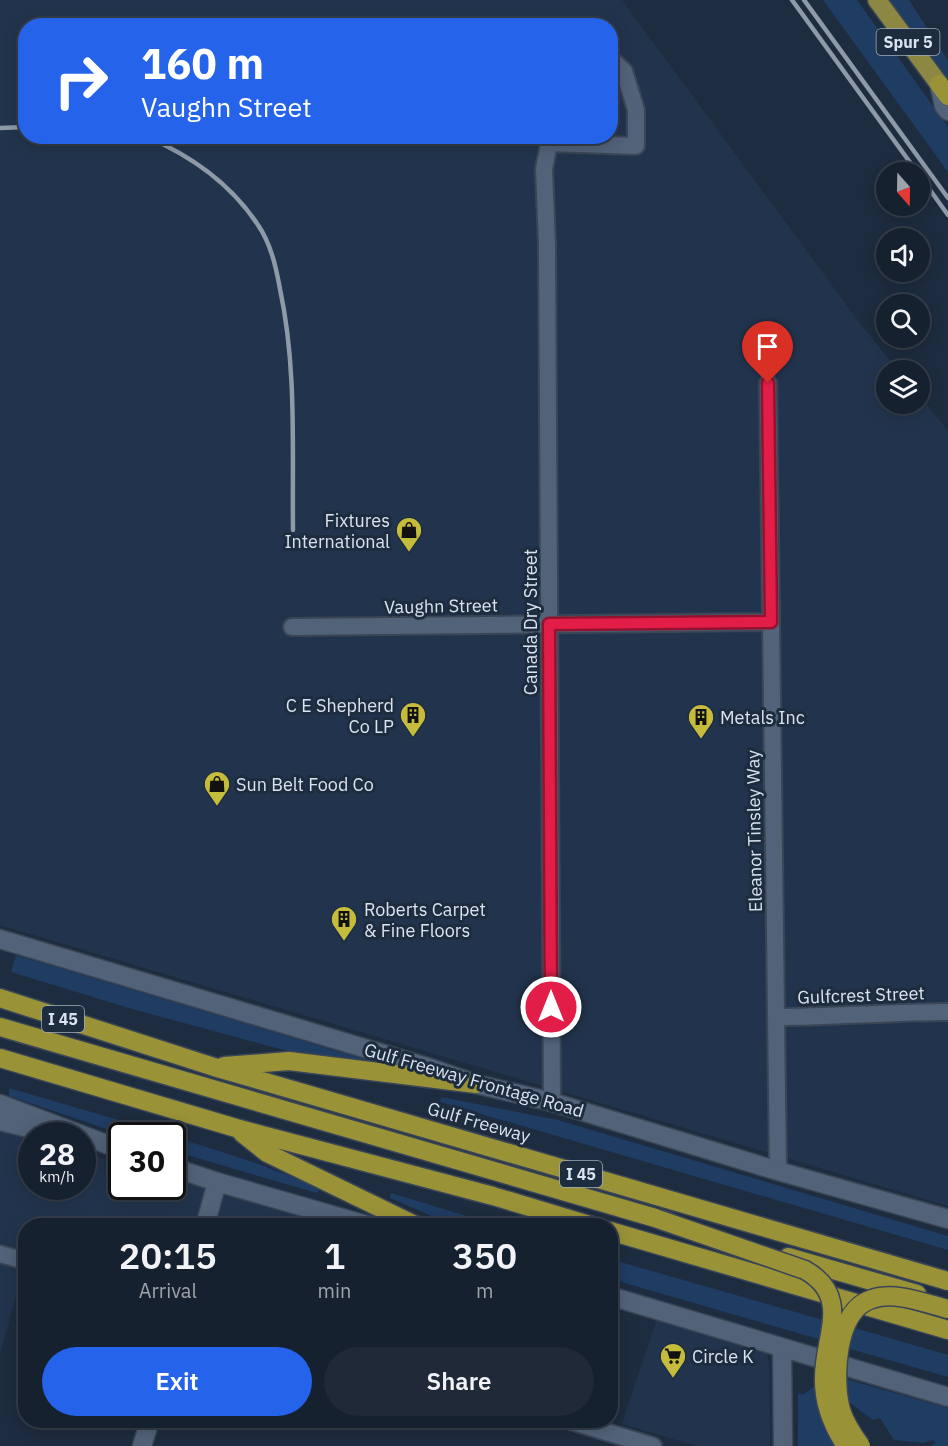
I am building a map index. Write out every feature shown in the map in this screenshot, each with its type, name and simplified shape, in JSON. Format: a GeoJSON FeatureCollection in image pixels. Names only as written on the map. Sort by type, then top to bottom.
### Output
{"type":"FeatureCollection","features":[{"type":"Feature","properties":{"kind":"highway","name":"Spur 5"},"geometry":{"type":"LineString","coordinates":[[877,0],[944,90]]}},
{"type":"Feature","properties":{"kind":"highway","name":"Gulf Freeway"},"geometry":{"type":"LineString","coordinates":[[0,998],[214,1067],[948,1281]]}},
{"type":"Feature","properties":{"kind":"highway"},"geometry":{"type":"LineString","coordinates":[[0,1027],[948,1304]]}},
{"type":"Feature","properties":{"kind":"highway"},"geometry":{"type":"LineString","coordinates":[[0,1058],[236,1128],[493,1196],[566,1218]]}},
{"type":"Feature","properties":{"kind":"highway"},"geometry":{"type":"LineString","coordinates":[[214,1067],[289,1061],[476,1084]]}},
{"type":"Feature","properties":{"kind":"highway"},"geometry":{"type":"LineString","coordinates":[[236,1128],[267,1153],[401,1218]]}},
{"type":"Feature","properties":{"kind":"highway"},"geometry":{"type":"LineString","coordinates":[[655,1218],[806,1270],[826,1287],[832,1298],[825,1355],[826,1400],[831,1419],[846,1446]]}},
{"type":"Feature","properties":{"kind":"highway"},"geometry":{"type":"LineString","coordinates":[[618,1233],[948,1330]]}},
{"type":"Feature","properties":{"kind":"highway"},"geometry":{"type":"LineString","coordinates":[[861,1446],[849,1429],[841,1410],[838,1392],[837,1371],[840,1344],[849,1319],[858,1307],[869,1299],[883,1296],[948,1308]]}},
{"type":"Feature","properties":{"kind":"main road","name":"Spur 5"},"geometry":{"type":"LineString","coordinates":[[944,90],[944,106],[948,111]]}},
{"type":"Feature","properties":{"kind":"main road","name":"Gulf Freeway Frontage Road"},"geometry":{"type":"LineString","coordinates":[[0,939],[402,1059],[476,1084],[552,1102],[778,1171],[948,1219]]}},
{"type":"Feature","properties":{"kind":"main road"},"geometry":{"type":"LineString","coordinates":[[0,1104],[108,1145]]}},
{"type":"Feature","properties":{"kind":"main road"},"geometry":{"type":"LineString","coordinates":[[0,1121],[18,1125]]}},
{"type":"Feature","properties":{"kind":"main road"},"geometry":{"type":"LineString","coordinates":[[186,1172],[342,1218]]}},
{"type":"Feature","properties":{"kind":"main road"},"geometry":{"type":"LineString","coordinates":[[207,1218],[217,1182]]}},
{"type":"Feature","properties":{"kind":"main road"},"geometry":{"type":"LineString","coordinates":[[618,1298],[948,1397]]}},
{"type":"Feature","properties":{"kind":"main road"},"geometry":{"type":"LineString","coordinates":[[782,1348],[783,1446]]}},
{"type":"Feature","properties":{"kind":"main road"},"geometry":{"type":"LineString","coordinates":[[142,1446],[148,1428]]}},
{"type":"Feature","properties":{"kind":"street","name":"Canada Dry Street"},"geometry":{"type":"LineString","coordinates":[[607,144],[636,146],[636,110],[624,71],[618,65]]}},
{"type":"Feature","properties":{"kind":"street","name":"Canada Dry Street"},"geometry":{"type":"LineString","coordinates":[[548,144],[544,170],[547,256],[552,1102]]}},
{"type":"Feature","properties":{"kind":"street","name":"Eleanor Tinsley Way"},"geometry":{"type":"LineString","coordinates":[[768,383],[778,1171]]}},
{"type":"Feature","properties":{"kind":"street","name":"Vaughn Street"},"geometry":{"type":"LineString","coordinates":[[292,627],[771,622]]}},
{"type":"Feature","properties":{"kind":"street","name":"Gulfcrest Street"},"geometry":{"type":"LineString","coordinates":[[776,1017],[948,1012]]}},
{"type":"Feature","properties":{"kind":"street"},"geometry":{"type":"LineString","coordinates":[[0,1254],[18,1259]]}},
{"type":"Feature","properties":{"kind":"street"},"geometry":{"type":"LineString","coordinates":[[593,1428],[653,1446]]}},
{"type":"Feature","properties":{"kind":"shaded area"},"geometry":{"type":"Polygon","coordinates":[[[0,0],[622,0],[876,343],[876,348],[880,348],[890,360],[876,360],[876,414],[930,414],[930,408],[948,431],[948,1206],[0,925],[0,0]]]}},
{"type":"Feature","properties":{"kind":"shaded area"},"geometry":{"type":"Polygon","coordinates":[[[823,0],[857,0],[948,127],[948,172],[823,0]]]}},
{"type":"Feature","properties":{"kind":"shaded area"},"geometry":{"type":"Polygon","coordinates":[[[880,0],[909,0],[948,60],[948,95],[880,0]]]}},
{"type":"Feature","properties":{"kind":"shaded area"},"geometry":{"type":"Polygon","coordinates":[[[16,955],[380,1064],[310,1057],[132,1009],[11,972],[16,955]]]}},
{"type":"Feature","properties":{"kind":"shaded area"},"geometry":{"type":"Polygon","coordinates":[[[9,1088],[125,1122],[108,1122],[108,1130],[96,1126],[96,1122],[86,1122],[9,1096],[9,1088]]]}},
{"type":"Feature","properties":{"kind":"shaded area"},"geometry":{"type":"Polygon","coordinates":[[[441,1097],[558,1120],[948,1236],[948,1250],[440,1102],[441,1097]]]}},
{"type":"Feature","properties":{"kind":"shaded area"},"geometry":{"type":"Polygon","coordinates":[[[0,1129],[18,1134],[18,1200],[96,1200],[96,1157],[108,1160],[108,1200],[186,1200],[186,1182],[309,1218],[18,1218],[18,1248],[0,1243],[0,1129]]]}},
{"type":"Feature","properties":{"kind":"shaded area"},"geometry":{"type":"Polygon","coordinates":[[[186,1140],[256,1163],[320,1188],[317,1193],[186,1155],[186,1140]]]}},
{"type":"Feature","properties":{"kind":"shaded area"},"geometry":{"type":"Polygon","coordinates":[[[391,1193],[474,1218],[436,1218],[390,1198],[391,1193]]]}},
{"type":"Feature","properties":{"kind":"shaded area"},"geometry":{"type":"Polygon","coordinates":[[[618,1261],[827,1321],[822,1340],[618,1281],[618,1261]]]}},
{"type":"Feature","properties":{"kind":"shaded area"},"geometry":{"type":"Polygon","coordinates":[[[0,1262],[18,1266],[18,1289],[0,1353],[0,1262]]]}},
{"type":"Feature","properties":{"kind":"shaded area"},"geometry":{"type":"Polygon","coordinates":[[[657,1319],[762,1349],[769,1363],[770,1446],[697,1446],[622,1424],[657,1319]]]}},
{"type":"Feature","properties":{"kind":"shaded area"},"geometry":{"type":"Polygon","coordinates":[[[855,1328],[948,1355],[948,1377],[847,1348],[855,1328]]]}},
{"type":"Feature","properties":{"kind":"shaded area"},"geometry":{"type":"Polygon","coordinates":[[[846,1379],[948,1408],[948,1446],[931,1446],[936,1443],[932,1440],[923,1443],[894,1440],[880,1418],[873,1420],[849,1402],[846,1379]]]}},
{"type":"Feature","properties":{"kind":"shaded area"},"geometry":{"type":"Polygon","coordinates":[[[817,1384],[839,1446],[798,1446],[798,1394],[804,1394],[817,1384]]]}},
{"type":"Feature","properties":{"kind":"railway"},"geometry":{"type":"LineString","coordinates":[[792,0],[910,162]]}},
{"type":"Feature","properties":{"kind":"railway"},"geometry":{"type":"LineString","coordinates":[[804,0],[948,198]]}},
{"type":"Feature","properties":{"kind":"railway"},"geometry":{"type":"LineString","coordinates":[[0,128],[18,127]]}},
{"type":"Feature","properties":{"kind":"railway"},"geometry":{"type":"LineString","coordinates":[[162,144],[208,172],[235,196],[263,232],[270,248],[275,264],[289,349],[293,530]]}},
{"type":"Feature","properties":{"kind":"railway"},"geometry":{"type":"LineString","coordinates":[[930,190],[948,215]]}},
{"type":"Feature","properties":{"kind":"place","name":"Fixtures International"},"geometry":{"type":"Point","coordinates":[409,553]}},
{"type":"Feature","properties":{"kind":"place","name":"C E Shepherd Co LP"},"geometry":{"type":"Point","coordinates":[413,738]}},
{"type":"Feature","properties":{"kind":"place","name":"Metals Inc"},"geometry":{"type":"Point","coordinates":[701,740]}},
{"type":"Feature","properties":{"kind":"place","name":"Sun Belt Food Co"},"geometry":{"type":"Point","coordinates":[217,807]}},
{"type":"Feature","properties":{"kind":"place","name":"Roberts Carpet & Fine Floors"},"geometry":{"type":"Point","coordinates":[344,942]}},
{"type":"Feature","properties":{"kind":"place","name":"Circle K"},"geometry":{"type":"Point","coordinates":[673,1379]}},
{"type":"Feature","properties":{"kind":"route"},"geometry":{"type":"LineString","coordinates":[[551,1007],[549,624],[771,622],[768,383]]}}]}
